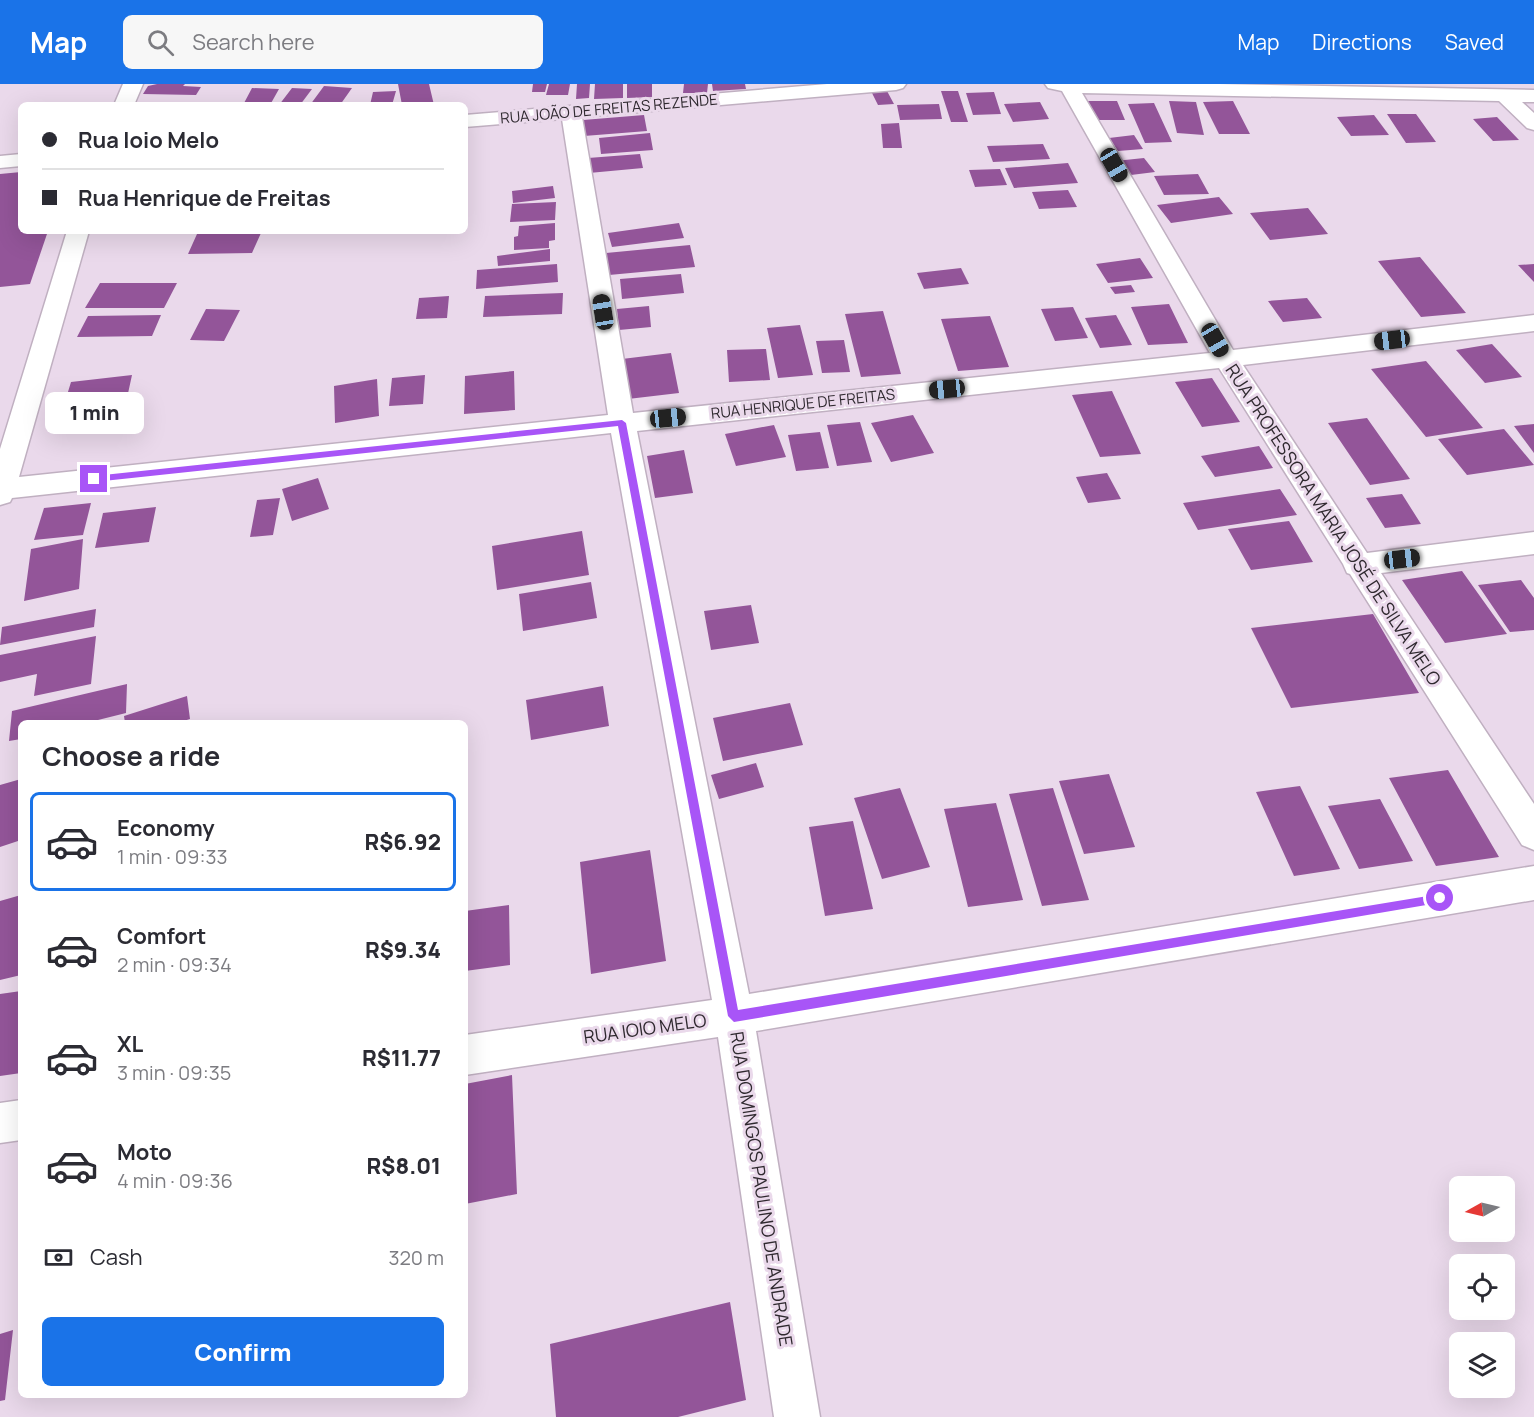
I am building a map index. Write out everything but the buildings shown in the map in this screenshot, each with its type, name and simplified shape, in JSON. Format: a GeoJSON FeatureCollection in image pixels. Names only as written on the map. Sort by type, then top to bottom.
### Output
{"type":"FeatureCollection","features":[{"type":"Feature","properties":{"kind":"street"},"geometry":{"type":"LineString","coordinates":[[125,102],[133,84]]}},
{"type":"Feature","properties":{"kind":"street","name":"RUA JOÃO DE FREITAS REZENDE"},"geometry":{"type":"LineString","coordinates":[[468,121],[896,84]]}},
{"type":"Feature","properties":{"kind":"street"},"geometry":{"type":"LineString","coordinates":[[1062,86],[1534,96]]}},
{"type":"Feature","properties":{"kind":"street","name":"RUA PROFESSORA MARIA JOSÉ DE SILVA MELO"},"geometry":{"type":"LineString","coordinates":[[1062,86],[1226,360],[1534,834]]}},
{"type":"Feature","properties":{"kind":"street"},"geometry":{"type":"LineString","coordinates":[[1504,95],[1534,124]]}},
{"type":"Feature","properties":{"kind":"street","name":"RUA DOMINGOS PAULINO DE ANDRADE"},"geometry":{"type":"LineString","coordinates":[[571,112],[622,423],[734,1016],[796,1417]]}},
{"type":"Feature","properties":{"kind":"street"},"geometry":{"type":"LineString","coordinates":[[0,162],[18,160]]}},
{"type":"Feature","properties":{"kind":"street"},"geometry":{"type":"LineString","coordinates":[[0,491],[77,234]]}},
{"type":"Feature","properties":{"kind":"street","name":"RUA HENRIQUE DE FREITAS"},"geometry":{"type":"LineString","coordinates":[[0,491],[1226,360],[1534,323]]}},
{"type":"Feature","properties":{"kind":"street"},"geometry":{"type":"LineString","coordinates":[[1358,565],[1534,543]]}},
{"type":"Feature","properties":{"kind":"street","name":"RUA IOIO MELO"},"geometry":{"type":"LineString","coordinates":[[468,1055],[734,1016],[1534,883]]}},
{"type":"Feature","properties":{"kind":"street"},"geometry":{"type":"LineString","coordinates":[[0,1123],[18,1120]]}},
{"type":"Feature","properties":{"kind":"route"},"geometry":{"type":"LineString","coordinates":[[94,479],[622,423],[734,1016],[1440,898]]}}]}
